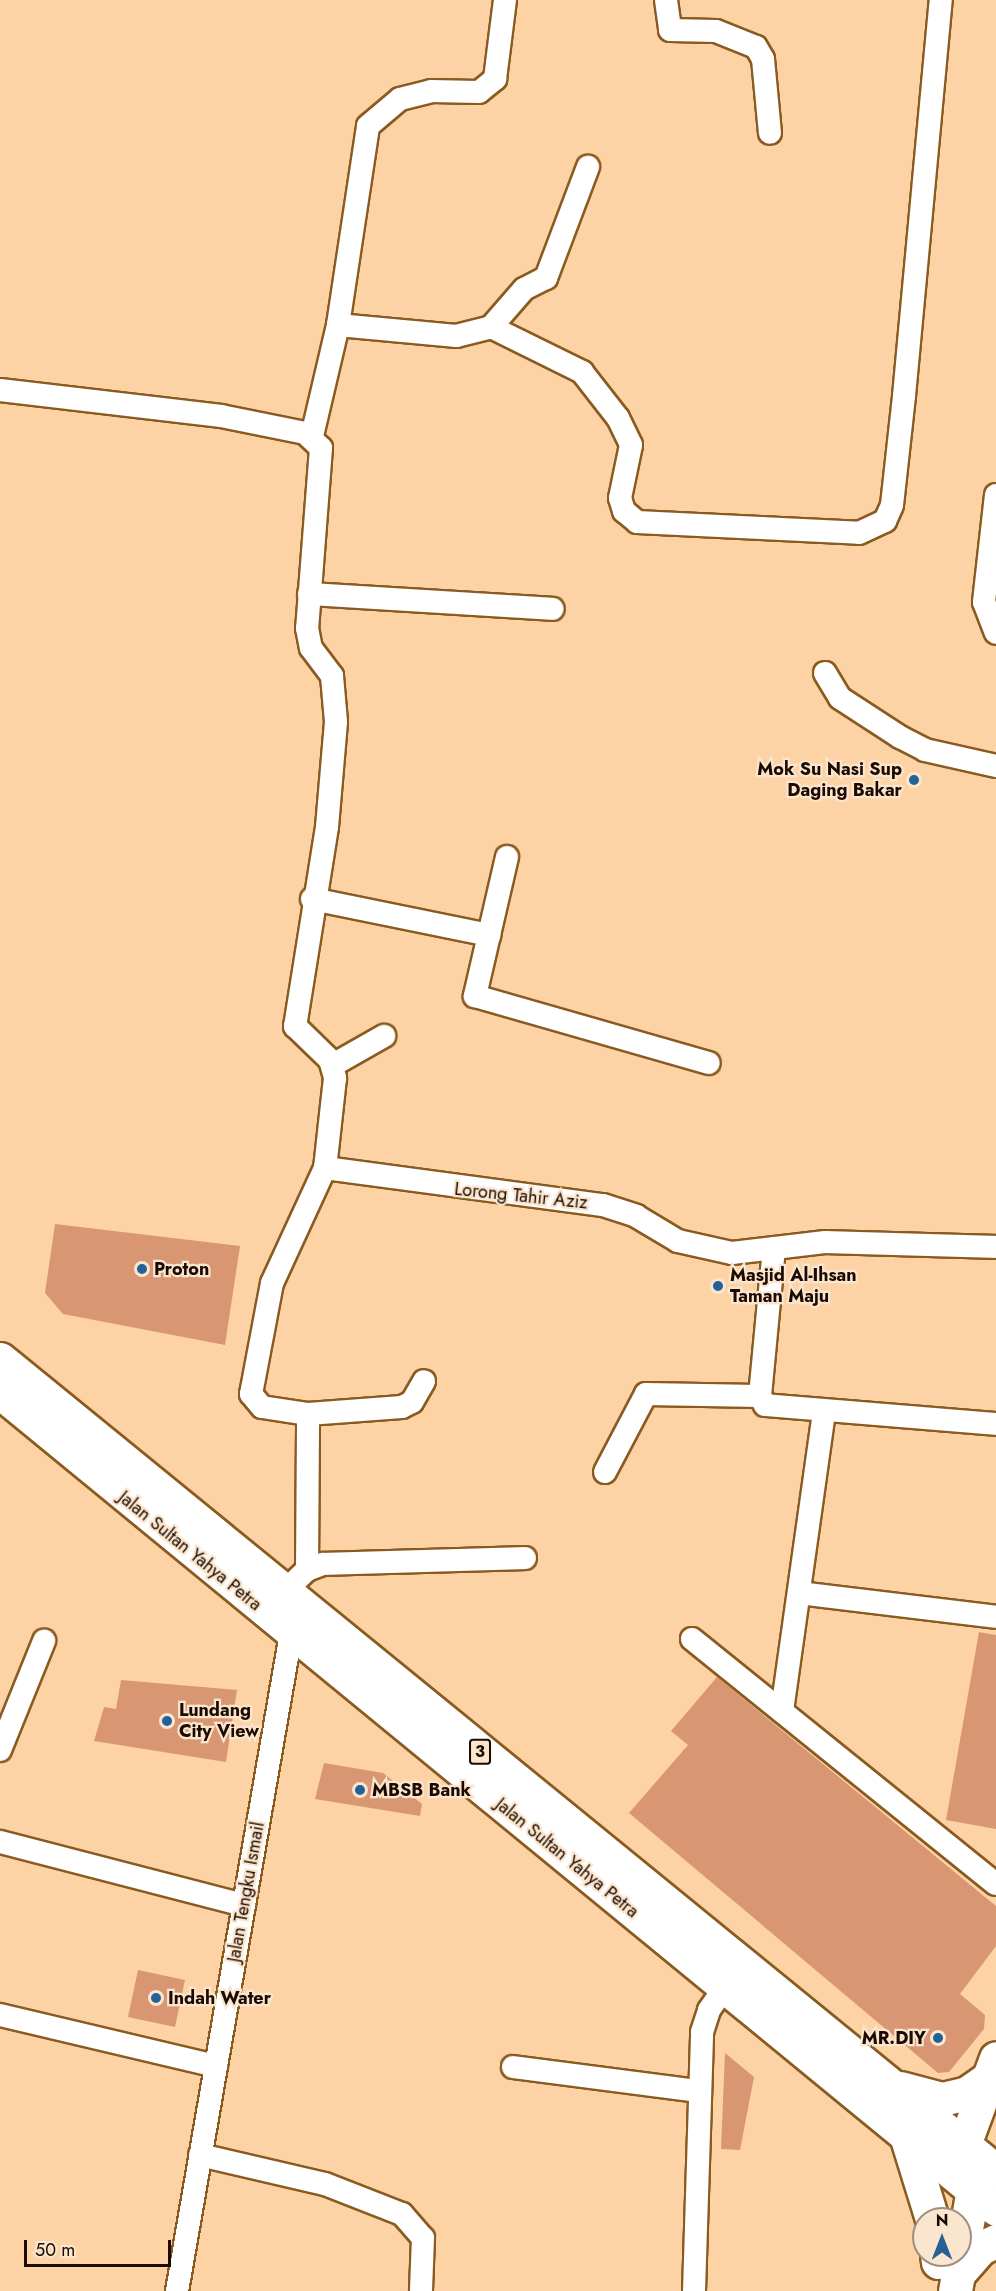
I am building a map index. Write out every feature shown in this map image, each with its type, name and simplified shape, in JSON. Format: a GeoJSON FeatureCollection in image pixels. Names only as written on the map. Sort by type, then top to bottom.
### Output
{"type":"FeatureCollection","features":[{"type":"Feature","properties":{"kind":"main road","name":"Jalan Sultan Yahya Petra"},"geometry":{"type":"LineString","coordinates":[[0,1359],[295,1581],[883,2079],[977,2174]]}},
{"type":"Feature","properties":{"kind":"main road","name":"Jalan Sultan Yahya Petra"},"geometry":{"type":"LineString","coordinates":[[0,1392],[291,1634],[904,2133],[977,2174]]}},
{"type":"Feature","properties":{"kind":"main road"},"geometry":{"type":"LineString","coordinates":[[883,2079],[909,2093],[942,2099],[967,2093],[993,2068]]}},
{"type":"Feature","properties":{"kind":"main road"},"geometry":{"type":"LineString","coordinates":[[954,2207],[977,2174],[993,2068]]}},
{"type":"Feature","properties":{"kind":"main road"},"geometry":{"type":"LineString","coordinates":[[944,2271],[996,2115]]}},
{"type":"Feature","properties":{"kind":"main road"},"geometry":{"type":"LineString","coordinates":[[904,2133],[928,2207]]}},
{"type":"Feature","properties":{"kind":"main road"},"geometry":{"type":"LineString","coordinates":[[944,2271],[996,2241]]}},
{"type":"Feature","properties":{"kind":"street"},"geometry":{"type":"LineString","coordinates":[[424,1381],[412,1402],[402,1407],[308,1414],[262,1407],[251,1394],[272,1283],[325,1168],[333,1065],[295,1026],[312,899],[327,827],[336,722],[332,676],[311,648],[309,594],[322,456],[312,436],[338,325],[368,126],[400,99],[430,91],[479,92],[495,79],[506,0]]}},
{"type":"Feature","properties":{"kind":"street"},"geometry":{"type":"LineString","coordinates":[[666,0],[670,30],[716,31],[756,48],[763,58],[770,133]]}},
{"type":"Feature","properties":{"kind":"street"},"geometry":{"type":"LineString","coordinates":[[491,327],[582,372],[618,418],[631,445],[620,498],[624,511],[637,522],[859,533],[885,521],[892,506],[904,396],[941,0]]}},
{"type":"Feature","properties":{"kind":"street"},"geometry":{"type":"LineString","coordinates":[[338,325],[456,336],[491,327],[524,289],[546,278],[588,167]]}},
{"type":"Feature","properties":{"kind":"street"},"geometry":{"type":"LineString","coordinates":[[0,390],[221,416],[312,436]]}},
{"type":"Feature","properties":{"kind":"street"},"geometry":{"type":"LineString","coordinates":[[996,495],[984,602],[996,633]]}},
{"type":"Feature","properties":{"kind":"street"},"geometry":{"type":"LineString","coordinates":[[309,594],[553,609]]}},
{"type":"Feature","properties":{"kind":"street"},"geometry":{"type":"LineString","coordinates":[[825,673],[840,698],[900,737],[925,750],[996,766]]}},
{"type":"Feature","properties":{"kind":"street"},"geometry":{"type":"LineString","coordinates":[[507,857],[475,996],[709,1063]]}},
{"type":"Feature","properties":{"kind":"street"},"geometry":{"type":"LineString","coordinates":[[312,899],[489,935]]}},
{"type":"Feature","properties":{"kind":"street"},"geometry":{"type":"LineString","coordinates":[[333,1065],[384,1036]]}},
{"type":"Feature","properties":{"kind":"street","name":"Lorong Tahir Aziz"},"geometry":{"type":"LineString","coordinates":[[325,1168],[603,1205],[636,1216],[678,1241],[726,1252],[826,1242],[996,1247]]}},
{"type":"Feature","properties":{"kind":"street"},"geometry":{"type":"LineString","coordinates":[[774,1248],[760,1396],[769,1407],[996,1424]]}},
{"type":"Feature","properties":{"kind":"street"},"geometry":{"type":"LineString","coordinates":[[605,1472],[646,1394],[760,1396]]}},
{"type":"Feature","properties":{"kind":"street"},"geometry":{"type":"LineString","coordinates":[[782,1711],[824,1411]]}},
{"type":"Feature","properties":{"kind":"street"},"geometry":{"type":"LineString","coordinates":[[295,1581],[308,1414]]}},
{"type":"Feature","properties":{"kind":"street"},"geometry":{"type":"LineString","coordinates":[[295,1581],[322,1564],[525,1558]]}},
{"type":"Feature","properties":{"kind":"street"},"geometry":{"type":"LineString","coordinates":[[799,1593],[996,1617]]}},
{"type":"Feature","properties":{"kind":"street","name":"Jalan Tengku Ismail"},"geometry":{"type":"LineString","coordinates":[[177,2291],[291,1634]]}},
{"type":"Feature","properties":{"kind":"street"},"geometry":{"type":"LineString","coordinates":[[692,1639],[996,1884]]}},
{"type":"Feature","properties":{"kind":"street"},"geometry":{"type":"LineString","coordinates":[[0,1750],[44,1641]]}},
{"type":"Feature","properties":{"kind":"street"},"geometry":{"type":"LineString","coordinates":[[0,1842],[244,1905]]}},
{"type":"Feature","properties":{"kind":"street"},"geometry":{"type":"LineString","coordinates":[[694,2291],[699,2091],[704,2020],[725,1987]]}},
{"type":"Feature","properties":{"kind":"street"},"geometry":{"type":"LineString","coordinates":[[0,2015],[216,2066]]}},
{"type":"Feature","properties":{"kind":"street"},"geometry":{"type":"LineString","coordinates":[[513,2067],[699,2091]]}},
{"type":"Feature","properties":{"kind":"street"},"geometry":{"type":"LineString","coordinates":[[200,2155],[324,2184],[402,2214],[423,2238],[421,2291]]}},
{"type":"Feature","properties":{"kind":"building","name":"Proton"},"geometry":{"type":"Polygon","coordinates":[[[55,1224],[240,1246],[225,1345],[63,1314],[45,1293],[55,1224]]]}},
{"type":"Feature","properties":{"kind":"building"},"geometry":{"type":"Polygon","coordinates":[[[979,1632],[996,1635],[996,1829],[946,1820],[979,1632]]]}},
{"type":"Feature","properties":{"kind":"building"},"geometry":{"type":"Polygon","coordinates":[[[717,1677],[996,1906],[996,1946],[960,1994],[985,2015],[984,2029],[949,2072],[938,2073],[629,1813],[688,1745],[671,1731],[717,1677]]]}},
{"type":"Feature","properties":{"kind":"building","name":"Lundang City View"},"geometry":{"type":"Polygon","coordinates":[[[121,1680],[237,1690],[226,1762],[94,1741],[104,1707],[116,1709],[121,1680]]]}},
{"type":"Feature","properties":{"kind":"building","name":"MBSB Bank"},"geometry":{"type":"Polygon","coordinates":[[[324,1763],[383,1773],[422,1804],[420,1816],[315,1799],[324,1763]]]}},
{"type":"Feature","properties":{"kind":"building","name":"Indah Water"},"geometry":{"type":"Polygon","coordinates":[[[138,1970],[185,1980],[175,2027],[128,2017],[138,1970]]]}},
{"type":"Feature","properties":{"kind":"building"},"geometry":{"type":"Polygon","coordinates":[[[725,2053],[754,2077],[740,2150],[721,2149],[725,2053]]]}},
{"type":"Feature","properties":{"kind":"place","name":"Mok Su Nasi Sup Daging Bakar"},"geometry":{"type":"Point","coordinates":[914,780]}},
{"type":"Feature","properties":{"kind":"place","name":"Proton"},"geometry":{"type":"Point","coordinates":[142,1269]}},
{"type":"Feature","properties":{"kind":"place","name":"Masjid Al-Ihsan Taman Maju"},"geometry":{"type":"Point","coordinates":[718,1286]}},
{"type":"Feature","properties":{"kind":"place","name":"Lundang City View"},"geometry":{"type":"Point","coordinates":[167,1721]}},
{"type":"Feature","properties":{"kind":"place","name":"MBSB Bank"},"geometry":{"type":"Point","coordinates":[360,1790]}},
{"type":"Feature","properties":{"kind":"place","name":"Indah Water"},"geometry":{"type":"Point","coordinates":[156,1998]}},
{"type":"Feature","properties":{"kind":"place","name":"MR.DIY"},"geometry":{"type":"Point","coordinates":[938,2038]}}]}
